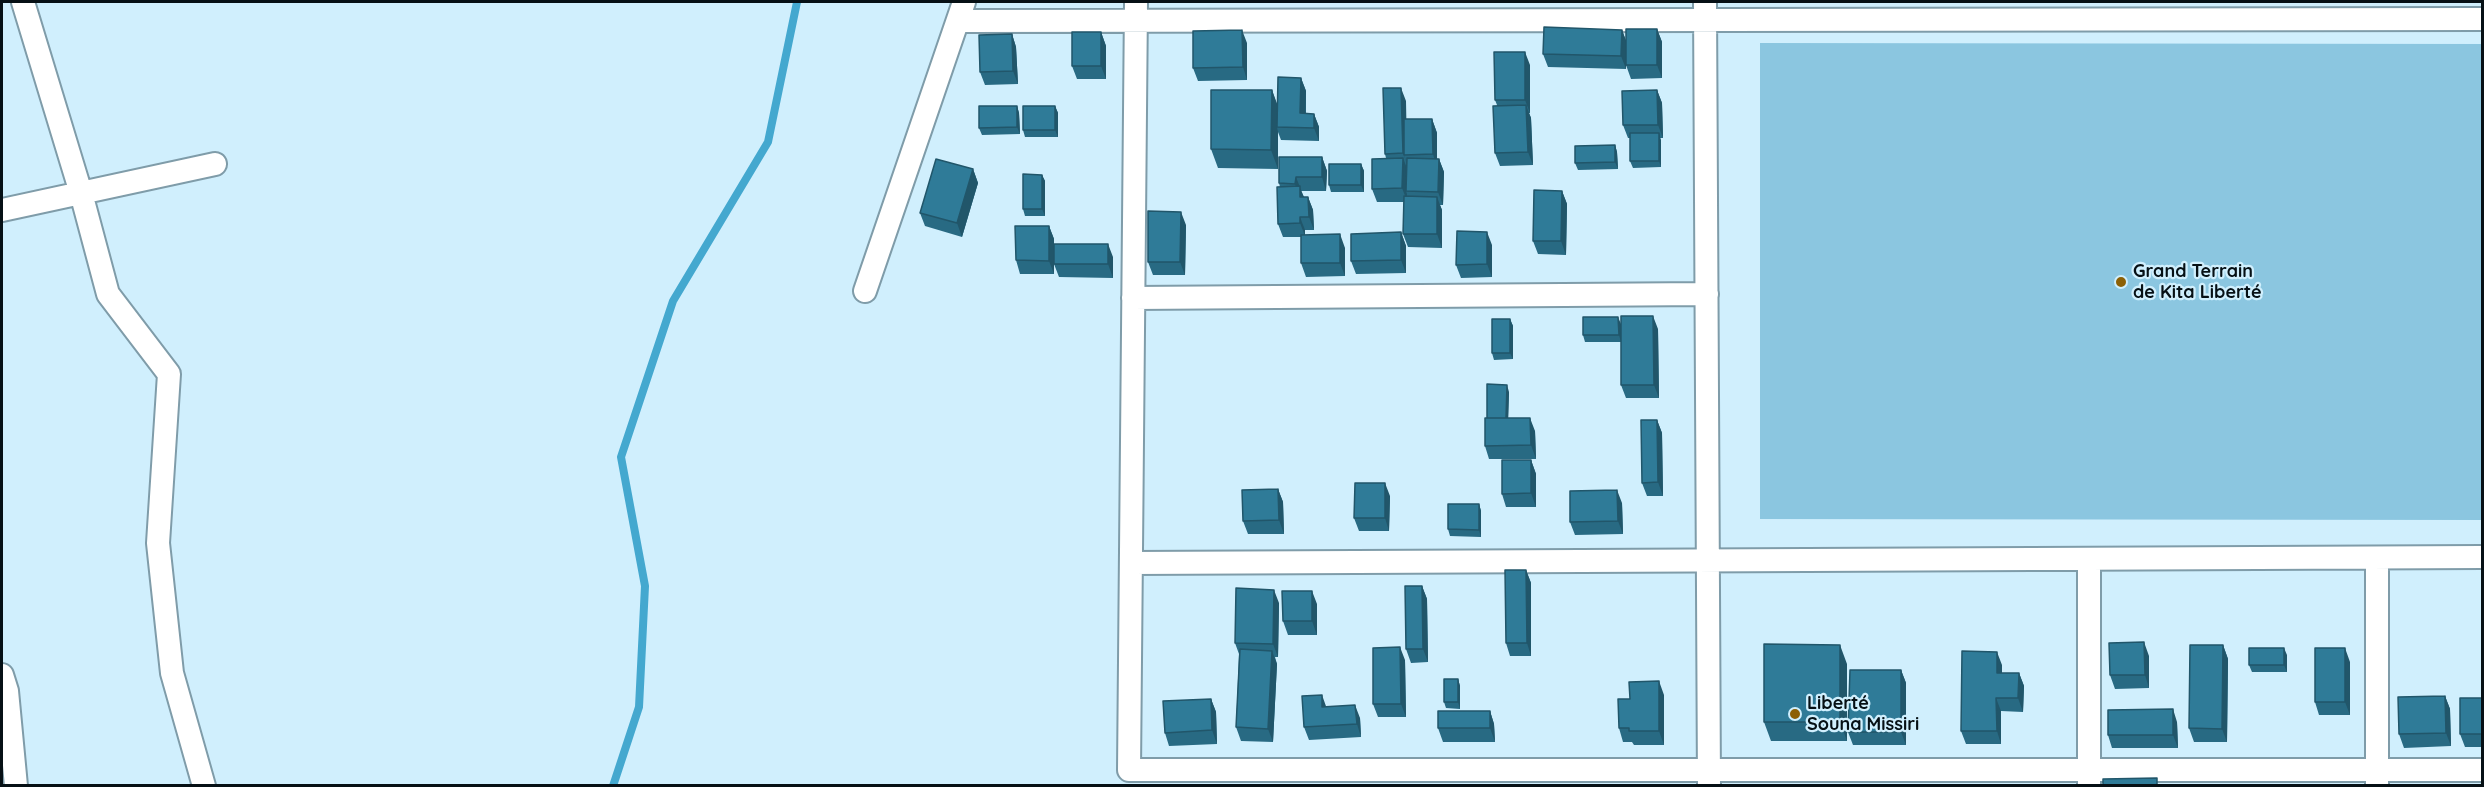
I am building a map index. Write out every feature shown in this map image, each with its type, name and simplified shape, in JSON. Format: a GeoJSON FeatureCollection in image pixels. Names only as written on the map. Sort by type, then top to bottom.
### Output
{"type":"FeatureCollection","features":[{"type":"Feature","properties":{"kind":"street"},"geometry":{"type":"LineString","coordinates":[[23,2],[81,193],[108,294],[169,374],[158,543],[172,673],[204,786]]}},
{"type":"Feature","properties":{"kind":"street"},"geometry":{"type":"LineString","coordinates":[[865,291],[961,11],[2373,10],[2482,19]]}},
{"type":"Feature","properties":{"kind":"street"},"geometry":{"type":"LineString","coordinates":[[1135,11],[1129,770],[1709,778],[2377,778],[2482,770]]}},
{"type":"Feature","properties":{"kind":"street"},"geometry":{"type":"LineString","coordinates":[[1705,11],[1709,778]]}},
{"type":"Feature","properties":{"kind":"street"},"geometry":{"type":"LineString","coordinates":[[2,210],[215,164]]}},
{"type":"Feature","properties":{"kind":"street"},"geometry":{"type":"LineString","coordinates":[[1133,298],[1707,294]]}},
{"type":"Feature","properties":{"kind":"street"},"geometry":{"type":"LineString","coordinates":[[2376,558],[2377,778]]}},
{"type":"Feature","properties":{"kind":"street"},"geometry":{"type":"LineString","coordinates":[[1131,563],[2482,558]]}},
{"type":"Feature","properties":{"kind":"street"},"geometry":{"type":"LineString","coordinates":[[2089,559],[2089,778]]}},
{"type":"Feature","properties":{"kind":"street"},"geometry":{"type":"LineString","coordinates":[[2,675],[7,691],[16,786]]}},
{"type":"Feature","properties":{"kind":"shaded area","name":"Grand Terrain de Kita Liberté"},"geometry":{"type":"Polygon","coordinates":[[[1760,43],[2482,44],[2482,520],[1760,519],[1760,43]]]}},
{"type":"Feature","properties":{"kind":"building"},"geometry":{"type":"Polygon","coordinates":[[[1544,27],[1622,30],[1621,56],[1543,54],[1544,27]]]}},
{"type":"Feature","properties":{"kind":"building"},"geometry":{"type":"Polygon","coordinates":[[[1626,29],[1657,29],[1657,65],[1626,65],[1626,29]]]}},
{"type":"Feature","properties":{"kind":"building"},"geometry":{"type":"Polygon","coordinates":[[[1242,30],[1243,67],[1193,68],[1193,31],[1242,30]]]}},
{"type":"Feature","properties":{"kind":"building"},"geometry":{"type":"Polygon","coordinates":[[[1072,32],[1101,32],[1101,66],[1072,66],[1072,32]]]}},
{"type":"Feature","properties":{"kind":"building"},"geometry":{"type":"Polygon","coordinates":[[[1012,34],[1013,71],[980,72],[979,35],[1012,34]]]}},
{"type":"Feature","properties":{"kind":"building"},"geometry":{"type":"Polygon","coordinates":[[[1494,52],[1525,52],[1525,100],[1495,100],[1494,52]]]}},
{"type":"Feature","properties":{"kind":"building"},"geometry":{"type":"Polygon","coordinates":[[[1278,77],[1301,78],[1300,113],[1314,114],[1314,128],[1277,127],[1278,77]]]}},
{"type":"Feature","properties":{"kind":"building"},"geometry":{"type":"Polygon","coordinates":[[[1383,88],[1401,88],[1403,153],[1385,154],[1383,88]]]}},
{"type":"Feature","properties":{"kind":"building"},"geometry":{"type":"Polygon","coordinates":[[[1211,90],[1272,90],[1271,150],[1211,149],[1211,90]]]}},
{"type":"Feature","properties":{"kind":"building"},"geometry":{"type":"Polygon","coordinates":[[[1657,90],[1658,125],[1623,125],[1622,91],[1657,90]]]}},
{"type":"Feature","properties":{"kind":"building"},"geometry":{"type":"Polygon","coordinates":[[[1526,105],[1528,152],[1495,153],[1493,106],[1526,105]]]}},
{"type":"Feature","properties":{"kind":"building"},"geometry":{"type":"Polygon","coordinates":[[[979,106],[1017,106],[1017,127],[979,128],[979,106]]]}},
{"type":"Feature","properties":{"kind":"building"},"geometry":{"type":"Polygon","coordinates":[[[1023,106],[1055,106],[1055,130],[1023,130],[1023,106]]]}},
{"type":"Feature","properties":{"kind":"building"},"geometry":{"type":"Polygon","coordinates":[[[1404,119],[1432,119],[1433,154],[1404,155],[1404,119]]]}},
{"type":"Feature","properties":{"kind":"building"},"geometry":{"type":"Polygon","coordinates":[[[1630,133],[1659,133],[1659,161],[1630,161],[1630,133]]]}},
{"type":"Feature","properties":{"kind":"building"},"geometry":{"type":"Polygon","coordinates":[[[1615,145],[1615,162],[1575,163],[1575,146],[1615,145]]]}},
{"type":"Feature","properties":{"kind":"building"},"geometry":{"type":"Polygon","coordinates":[[[1279,157],[1322,157],[1322,177],[1296,177],[1295,184],[1279,183],[1279,157]]]}},
{"type":"Feature","properties":{"kind":"building"},"geometry":{"type":"Polygon","coordinates":[[[1403,158],[1402,188],[1372,189],[1372,159],[1403,158]]]}},
{"type":"Feature","properties":{"kind":"building"},"geometry":{"type":"Polygon","coordinates":[[[1407,158],[1439,159],[1438,192],[1406,191],[1407,158]]]}},
{"type":"Feature","properties":{"kind":"building"},"geometry":{"type":"Polygon","coordinates":[[[936,159],[973,169],[957,223],[920,213],[936,159]]]}},
{"type":"Feature","properties":{"kind":"building"},"geometry":{"type":"Polygon","coordinates":[[[1329,164],[1361,164],[1361,185],[1329,185],[1329,164]]]}},
{"type":"Feature","properties":{"kind":"building"},"geometry":{"type":"Polygon","coordinates":[[[1023,174],[1042,175],[1042,209],[1023,209],[1023,174]]]}},
{"type":"Feature","properties":{"kind":"building"},"geometry":{"type":"Polygon","coordinates":[[[1300,186],[1300,197],[1308,197],[1309,217],[1300,217],[1300,223],[1278,224],[1277,187],[1300,186]]]}},
{"type":"Feature","properties":{"kind":"building"},"geometry":{"type":"Polygon","coordinates":[[[1534,190],[1562,191],[1561,241],[1533,241],[1534,190]]]}},
{"type":"Feature","properties":{"kind":"building"},"geometry":{"type":"Polygon","coordinates":[[[1404,196],[1437,197],[1437,234],[1403,234],[1404,196]]]}},
{"type":"Feature","properties":{"kind":"building"},"geometry":{"type":"Polygon","coordinates":[[[1148,211],[1181,212],[1180,262],[1148,262],[1148,211]]]}},
{"type":"Feature","properties":{"kind":"building"},"geometry":{"type":"Polygon","coordinates":[[[1015,226],[1049,226],[1049,261],[1016,260],[1015,226]]]}},
{"type":"Feature","properties":{"kind":"building"},"geometry":{"type":"Polygon","coordinates":[[[1457,231],[1487,232],[1487,264],[1456,265],[1457,231]]]}},
{"type":"Feature","properties":{"kind":"building"},"geometry":{"type":"Polygon","coordinates":[[[1401,232],[1401,260],[1351,261],[1351,234],[1401,232]]]}},
{"type":"Feature","properties":{"kind":"building"},"geometry":{"type":"Polygon","coordinates":[[[1340,234],[1340,263],[1301,263],[1301,235],[1340,234]]]}},
{"type":"Feature","properties":{"kind":"building"},"geometry":{"type":"Polygon","coordinates":[[[1054,244],[1108,244],[1108,264],[1054,264],[1054,244]]]}},
{"type":"Feature","properties":{"kind":"building"},"geometry":{"type":"Polygon","coordinates":[[[1621,316],[1653,316],[1654,385],[1621,385],[1621,316]]]}},
{"type":"Feature","properties":{"kind":"building"},"geometry":{"type":"Polygon","coordinates":[[[1583,317],[1618,317],[1619,335],[1583,335],[1583,317]]]}},
{"type":"Feature","properties":{"kind":"building"},"geometry":{"type":"Polygon","coordinates":[[[1492,319],[1510,319],[1510,353],[1492,353],[1492,319]]]}},
{"type":"Feature","properties":{"kind":"building"},"geometry":{"type":"Polygon","coordinates":[[[1487,384],[1507,385],[1506,418],[1487,418],[1487,384]]]}},
{"type":"Feature","properties":{"kind":"building"},"geometry":{"type":"Polygon","coordinates":[[[1485,418],[1530,418],[1531,445],[1485,446],[1485,418]]]}},
{"type":"Feature","properties":{"kind":"building"},"geometry":{"type":"Polygon","coordinates":[[[1641,420],[1657,420],[1658,482],[1642,483],[1641,420]]]}},
{"type":"Feature","properties":{"kind":"building"},"geometry":{"type":"Polygon","coordinates":[[[1502,460],[1531,460],[1531,493],[1502,494],[1502,460]]]}},
{"type":"Feature","properties":{"kind":"building"},"geometry":{"type":"Polygon","coordinates":[[[1355,483],[1385,483],[1385,518],[1354,518],[1355,483]]]}},
{"type":"Feature","properties":{"kind":"building"},"geometry":{"type":"Polygon","coordinates":[[[1278,489],[1279,520],[1243,521],[1242,490],[1278,489]]]}},
{"type":"Feature","properties":{"kind":"building"},"geometry":{"type":"Polygon","coordinates":[[[1617,490],[1618,521],[1570,522],[1570,491],[1617,490]]]}},
{"type":"Feature","properties":{"kind":"building"},"geometry":{"type":"Polygon","coordinates":[[[1448,504],[1479,504],[1479,530],[1448,529],[1448,504]]]}},
{"type":"Feature","properties":{"kind":"building"},"geometry":{"type":"Polygon","coordinates":[[[1505,570],[1526,570],[1527,643],[1506,643],[1505,570]]]}},
{"type":"Feature","properties":{"kind":"building"},"geometry":{"type":"Polygon","coordinates":[[[1405,586],[1422,586],[1423,649],[1406,649],[1405,586]]]}},
{"type":"Feature","properties":{"kind":"building"},"geometry":{"type":"Polygon","coordinates":[[[1236,588],[1274,590],[1273,644],[1235,643],[1236,588]]]}},
{"type":"Feature","properties":{"kind":"building"},"geometry":{"type":"Polygon","coordinates":[[[1282,591],[1312,591],[1312,621],[1283,621],[1282,591]]]}},
{"type":"Feature","properties":{"kind":"building"},"geometry":{"type":"Polygon","coordinates":[[[2144,642],[2145,675],[2110,675],[2109,643],[2144,642]]]}},
{"type":"Feature","properties":{"kind":"building"},"geometry":{"type":"Polygon","coordinates":[[[1764,644],[1840,645],[1840,722],[1764,722],[1764,644]]]}},
{"type":"Feature","properties":{"kind":"building"},"geometry":{"type":"Polygon","coordinates":[[[2190,645],[2223,645],[2222,729],[2189,728],[2190,645]]]}},
{"type":"Feature","properties":{"kind":"building"},"geometry":{"type":"Polygon","coordinates":[[[1400,647],[1401,704],[1373,704],[1373,648],[1400,647]]]}},
{"type":"Feature","properties":{"kind":"building"},"geometry":{"type":"Polygon","coordinates":[[[2249,648],[2284,648],[2284,665],[2249,665],[2249,648]]]}},
{"type":"Feature","properties":{"kind":"building"},"geometry":{"type":"Polygon","coordinates":[[[2315,648],[2345,648],[2345,702],[2315,702],[2315,648]]]}},
{"type":"Feature","properties":{"kind":"building"},"geometry":{"type":"Polygon","coordinates":[[[1240,649],[1272,651],[1268,729],[1236,727],[1240,649]]]}},
{"type":"Feature","properties":{"kind":"building"},"geometry":{"type":"Polygon","coordinates":[[[1962,651],[1997,652],[1997,673],[2019,673],[2018,698],[1996,698],[1997,731],[1961,731],[1962,651]]]}},
{"type":"Feature","properties":{"kind":"building"},"geometry":{"type":"Polygon","coordinates":[[[1850,670],[1901,670],[1901,732],[1848,732],[1850,670]]]}},
{"type":"Feature","properties":{"kind":"building"},"geometry":{"type":"Polygon","coordinates":[[[1444,679],[1458,679],[1458,702],[1444,702],[1444,679]]]}},
{"type":"Feature","properties":{"kind":"building"},"geometry":{"type":"Polygon","coordinates":[[[1659,681],[1659,731],[1629,731],[1629,728],[1619,728],[1618,699],[1630,699],[1629,682],[1659,681]]]}},
{"type":"Feature","properties":{"kind":"building"},"geometry":{"type":"Polygon","coordinates":[[[1322,695],[1322,707],[1355,705],[1357,724],[1304,727],[1302,696],[1322,695]]]}},
{"type":"Feature","properties":{"kind":"building"},"geometry":{"type":"Polygon","coordinates":[[[2445,696],[2446,733],[2399,734],[2398,697],[2445,696]]]}},
{"type":"Feature","properties":{"kind":"building"},"geometry":{"type":"Polygon","coordinates":[[[2460,698],[2482,698],[2482,734],[2460,734],[2460,698]]]}},
{"type":"Feature","properties":{"kind":"building"},"geometry":{"type":"Polygon","coordinates":[[[1211,699],[1212,730],[1165,733],[1163,701],[1211,699]]]}},
{"type":"Feature","properties":{"kind":"building"},"geometry":{"type":"Polygon","coordinates":[[[2173,709],[2173,735],[2108,735],[2108,710],[2173,709]]]}},
{"type":"Feature","properties":{"kind":"building"},"geometry":{"type":"Polygon","coordinates":[[[1438,711],[1490,711],[1490,728],[1438,728],[1438,711]]]}},
{"type":"Feature","properties":{"kind":"building"},"geometry":{"type":"Polygon","coordinates":[[[2157,778],[2157,786],[2103,786],[2103,779],[2157,778]]]}},
{"type":"Feature","properties":{"kind":"waterway"},"geometry":{"type":"LineString","coordinates":[[613,786],[639,707],[645,586],[621,457],[673,301],[768,142],[797,2]]}},
{"type":"Feature","properties":{"kind":"place","name":"Grand Terrain de Kita Liberté"},"geometry":{"type":"Point","coordinates":[2121,282]}},
{"type":"Feature","properties":{"kind":"place","name":"Liberté Souna Missiri"},"geometry":{"type":"Point","coordinates":[1795,714]}}]}
